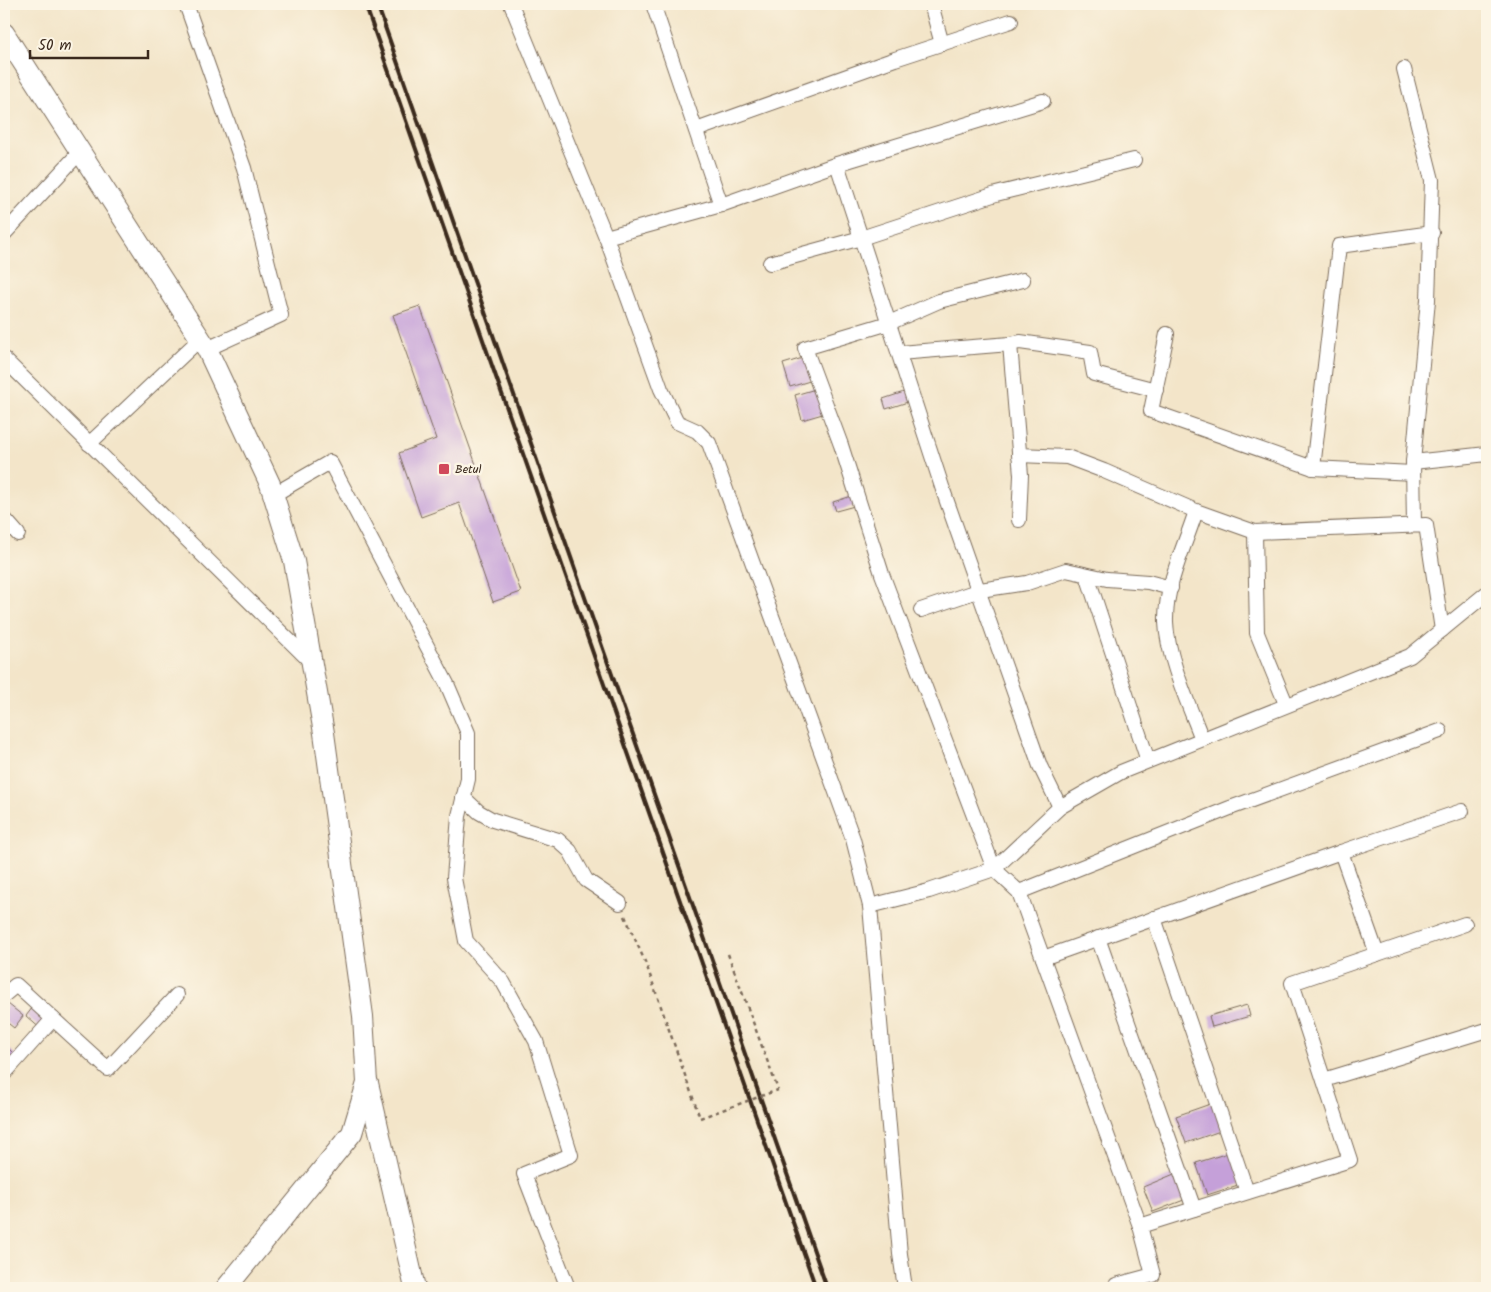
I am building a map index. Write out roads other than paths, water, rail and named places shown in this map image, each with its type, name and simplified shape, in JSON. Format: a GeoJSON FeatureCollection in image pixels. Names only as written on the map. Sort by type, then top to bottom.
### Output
{"type":"FeatureCollection","features":[{"type":"Feature","properties":{"kind":"main road"},"geometry":{"type":"LineString","coordinates":[[4,33],[203,344],[273,495],[294,560],[324,734],[362,1006],[368,1083],[415,1288]]}},
{"type":"Feature","properties":{"kind":"main road"},"geometry":{"type":"LineString","coordinates":[[226,1288],[352,1133],[368,1083]]}},
{"type":"Feature","properties":{"kind":"street"},"geometry":{"type":"LineString","coordinates":[[89,444],[203,344],[281,314],[244,168],[186,4]]}},
{"type":"Feature","properties":{"kind":"street"},"geometry":{"type":"LineString","coordinates":[[511,4],[606,237],[662,389],[677,422],[697,431],[709,443],[853,839],[870,906],[900,1254],[905,1288]]}},
{"type":"Feature","properties":{"kind":"street"},"geometry":{"type":"LineString","coordinates":[[653,4],[721,205]]}},
{"type":"Feature","properties":{"kind":"street"},"geometry":{"type":"LineString","coordinates":[[931,4],[942,44]]}},
{"type":"Feature","properties":{"kind":"street"},"geometry":{"type":"LineString","coordinates":[[696,130],[942,44],[1011,22]]}},
{"type":"Feature","properties":{"kind":"street"},"geometry":{"type":"LineString","coordinates":[[1404,69],[1432,180],[1432,233],[1413,468],[1414,525]]}},
{"type":"Feature","properties":{"kind":"street"},"geometry":{"type":"LineString","coordinates":[[606,237],[721,205],[837,164],[1043,101]]}},
{"type":"Feature","properties":{"kind":"street"},"geometry":{"type":"LineString","coordinates":[[4,234],[80,152]]}},
{"type":"Feature","properties":{"kind":"street"},"geometry":{"type":"LineString","coordinates":[[770,263],[861,238],[996,194],[1134,160]]}},
{"type":"Feature","properties":{"kind":"street"},"geometry":{"type":"LineString","coordinates":[[837,164],[944,494],[980,590],[1040,766],[1060,807]]}},
{"type":"Feature","properties":{"kind":"street"},"geometry":{"type":"LineString","coordinates":[[1313,468],[1339,246],[1432,233]]}},
{"type":"Feature","properties":{"kind":"street"},"geometry":{"type":"LineString","coordinates":[[1023,280],[939,300],[889,323],[805,348],[841,445],[882,574],[994,869],[1019,892],[1140,1226],[1154,1275],[1116,1285]]}},
{"type":"Feature","properties":{"kind":"street"},"geometry":{"type":"LineString","coordinates":[[1167,334],[1151,411],[1313,468],[1413,468],[1487,454]]}},
{"type":"Feature","properties":{"kind":"street"},"geometry":{"type":"LineString","coordinates":[[899,353],[1020,342],[1090,352],[1094,374],[1156,390]]}},
{"type":"Feature","properties":{"kind":"street"},"geometry":{"type":"LineString","coordinates":[[1010,344],[1021,475],[1019,520]]}},
{"type":"Feature","properties":{"kind":"street"},"geometry":{"type":"LineString","coordinates":[[4,359],[312,663]]}},
{"type":"Feature","properties":{"kind":"street"},"geometry":{"type":"LineString","coordinates":[[1019,454],[1067,458],[1104,471],[1196,512],[1255,532],[1426,524],[1442,630]]}},
{"type":"Feature","properties":{"kind":"street"},"geometry":{"type":"LineString","coordinates":[[273,495],[330,462],[447,684],[468,733],[468,779],[459,816],[454,878],[466,941],[503,982],[536,1041],[570,1155],[524,1174],[568,1288]]}},
{"type":"Feature","properties":{"kind":"street"},"geometry":{"type":"LineString","coordinates":[[1196,512],[1171,588],[1166,622],[1178,678],[1202,739]]}},
{"type":"Feature","properties":{"kind":"street"},"geometry":{"type":"LineString","coordinates":[[4,518],[18,534]]}},
{"type":"Feature","properties":{"kind":"street"},"geometry":{"type":"LineString","coordinates":[[1255,532],[1257,633],[1286,704]]}},
{"type":"Feature","properties":{"kind":"street"},"geometry":{"type":"LineString","coordinates":[[921,610],[980,590],[1027,583],[1066,570],[1107,579],[1148,582],[1171,588]]}},
{"type":"Feature","properties":{"kind":"street"},"geometry":{"type":"LineString","coordinates":[[1087,575],[1148,760]]}},
{"type":"Feature","properties":{"kind":"street"},"geometry":{"type":"LineString","coordinates":[[870,906],[929,891],[994,869],[1060,807],[1121,772],[1286,704],[1410,656],[1487,593]]}},
{"type":"Feature","properties":{"kind":"street"},"geometry":{"type":"LineString","coordinates":[[1019,892],[1230,808],[1440,731]]}},
{"type":"Feature","properties":{"kind":"street"},"geometry":{"type":"LineString","coordinates":[[463,798],[479,812],[493,820],[558,840],[570,851],[586,880],[620,903]]}},
{"type":"Feature","properties":{"kind":"street"},"geometry":{"type":"LineString","coordinates":[[1043,958],[1462,811]]}},
{"type":"Feature","properties":{"kind":"street"},"geometry":{"type":"LineString","coordinates":[[1341,852],[1377,954]]}},
{"type":"Feature","properties":{"kind":"street"},"geometry":{"type":"LineString","coordinates":[[1154,918],[1247,1192]]}},
{"type":"Feature","properties":{"kind":"street"},"geometry":{"type":"LineString","coordinates":[[1140,1226],[1350,1160],[1292,983],[1465,924]]}},
{"type":"Feature","properties":{"kind":"street"},"geometry":{"type":"LineString","coordinates":[[1098,938],[1194,1209]]}},
{"type":"Feature","properties":{"kind":"street"},"geometry":{"type":"LineString","coordinates":[[4,995],[16,985],[108,1070],[177,996]]}},
{"type":"Feature","properties":{"kind":"street"},"geometry":{"type":"LineString","coordinates":[[4,1074],[53,1019]]}},
{"type":"Feature","properties":{"kind":"street"},"geometry":{"type":"LineString","coordinates":[[1324,1080],[1487,1030]]}},
{"type":"Feature","properties":{"kind":"railway"},"geometry":{"type":"LineString","coordinates":[[365,4],[816,1288]]}},
{"type":"Feature","properties":{"kind":"railway"},"geometry":{"type":"LineString","coordinates":[[377,4],[827,1288]]}},
{"type":"Feature","properties":{"kind":"place","name":"Betul"},"geometry":{"type":"Point","coordinates":[444,469]}}]}
